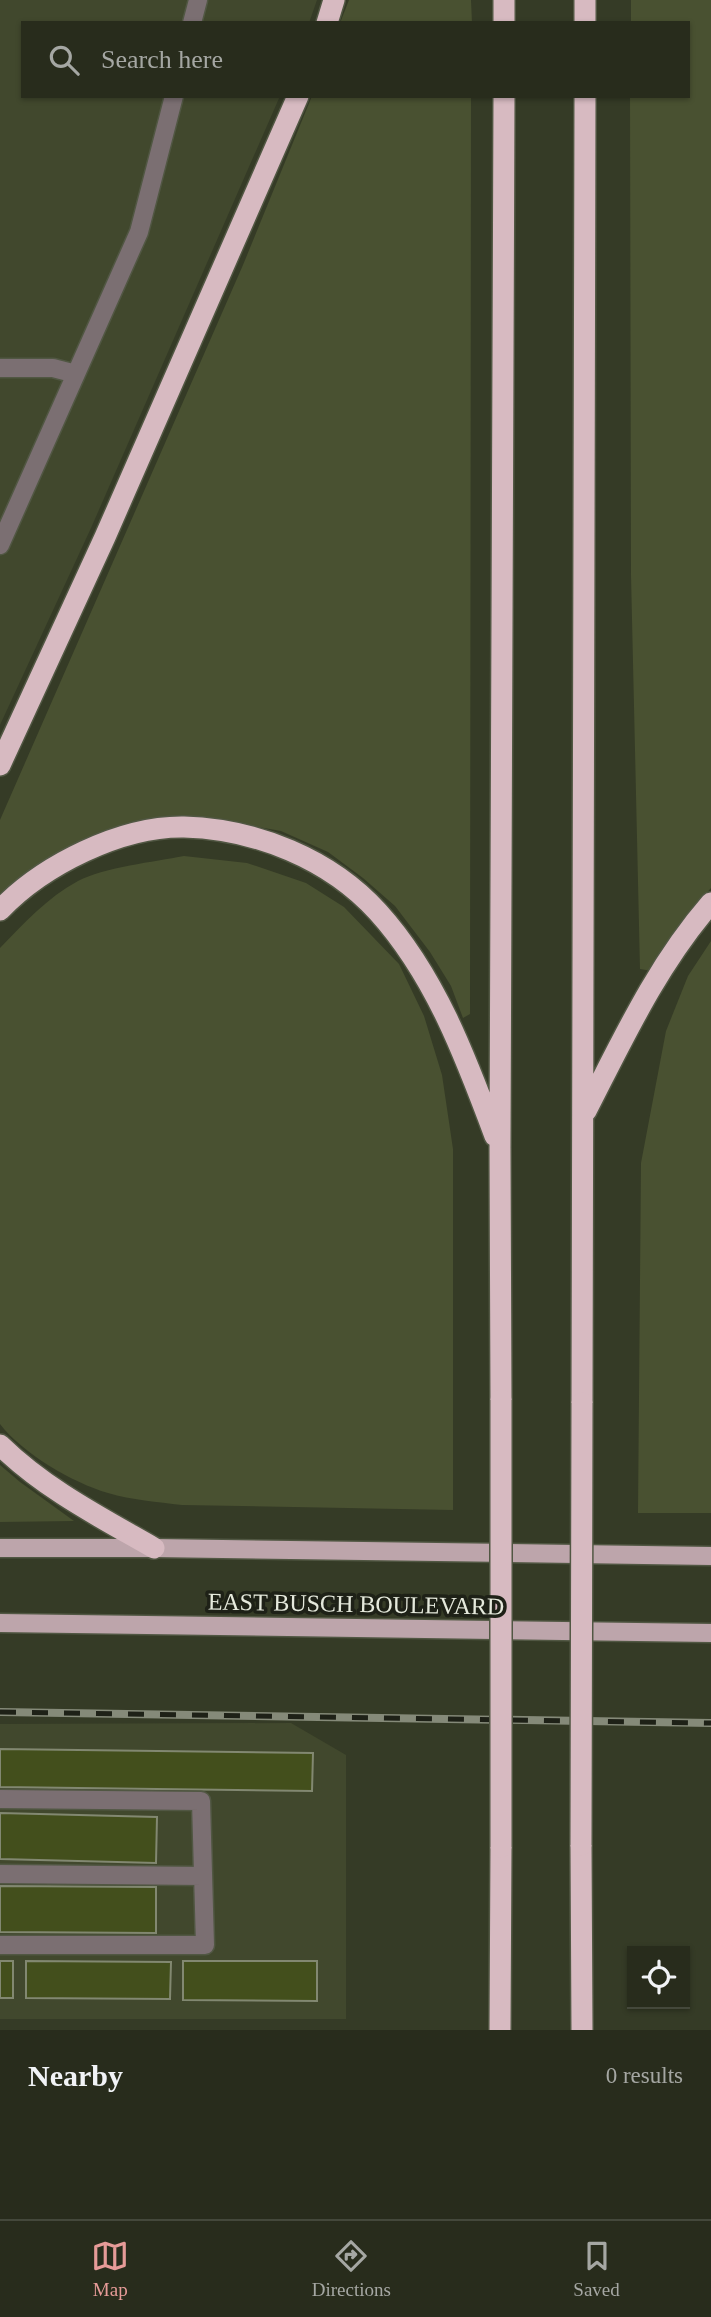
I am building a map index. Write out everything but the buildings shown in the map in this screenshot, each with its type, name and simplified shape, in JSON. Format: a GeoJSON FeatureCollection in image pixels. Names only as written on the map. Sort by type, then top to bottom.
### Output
{"type":"FeatureCollection","features":[{"type":"Feature","properties":{"kind":"highway"},"geometry":{"type":"LineString","coordinates":[[328,21],[334,0]]}},
{"type":"Feature","properties":{"kind":"highway"},"geometry":{"type":"LineString","coordinates":[[504,0],[504,21]]}},
{"type":"Feature","properties":{"kind":"highway"},"geometry":{"type":"LineString","coordinates":[[585,0],[585,21]]}},
{"type":"Feature","properties":{"kind":"highway"},"geometry":{"type":"LineString","coordinates":[[0,765],[105,537],[297,98]]}},
{"type":"Feature","properties":{"kind":"highway"},"geometry":{"type":"LineString","coordinates":[[500,2030],[504,98]]}},
{"type":"Feature","properties":{"kind":"highway"},"geometry":{"type":"LineString","coordinates":[[582,2030],[585,98]]}},
{"type":"Feature","properties":{"kind":"highway"},"geometry":{"type":"LineString","coordinates":[[0,910],[11,898],[64,861],[140,832],[183,827],[221,831],[260,839],[292,851],[348,883],[378,912],[402,942],[426,977],[449,1024],[500,1148]]}},
{"type":"Feature","properties":{"kind":"highway"},"geometry":{"type":"LineString","coordinates":[[583,1116],[661,968],[685,932],[711,903]]}},
{"type":"Feature","properties":{"kind":"highway"},"geometry":{"type":"LineString","coordinates":[[0,1445],[24,1468],[61,1495],[154,1548]]}},
{"type":"Feature","properties":{"kind":"main road"},"geometry":{"type":"LineString","coordinates":[[0,1548],[711,1556]]}},
{"type":"Feature","properties":{"kind":"main road","name":"EAST BUSCH BOULEVARD"},"geometry":{"type":"LineString","coordinates":[[0,1623],[711,1633]]}},
{"type":"Feature","properties":{"kind":"lane"},"geometry":{"type":"LineString","coordinates":[[193,21],[198,0]]}},
{"type":"Feature","properties":{"kind":"lane"},"geometry":{"type":"LineString","coordinates":[[0,545],[139,232],[173,98]]}},
{"type":"Feature","properties":{"kind":"lane"},"geometry":{"type":"LineString","coordinates":[[0,368],[53,368],[76,374]]}},
{"type":"Feature","properties":{"kind":"lane"},"geometry":{"type":"LineString","coordinates":[[0,1798],[201,1801],[205,1945],[0,1945]]}},
{"type":"Feature","properties":{"kind":"lane"},"geometry":{"type":"LineString","coordinates":[[0,1874],[203,1876]]}},
{"type":"Feature","properties":{"kind":"shaded area"},"geometry":{"type":"Polygon","coordinates":[[[0,0],[317,0],[310,21],[21,21],[21,98],[279,98],[91,528],[0,725],[0,0]]]}},
{"type":"Feature","properties":{"kind":"shaded area"},"geometry":{"type":"Polygon","coordinates":[[[349,0],[471,0],[472,21],[341,21],[349,0]]]}},
{"type":"Feature","properties":{"kind":"shaded area"},"geometry":{"type":"Polygon","coordinates":[[[631,0],[711,0],[711,888],[679,928],[652,971],[640,969],[631,575],[630,98],[690,98],[690,21],[631,21],[631,0]]]}},
{"type":"Feature","properties":{"kind":"shaded area"},"geometry":{"type":"Polygon","coordinates":[[[311,98],[471,98],[470,1014],[463,1018],[451,986],[430,952],[395,906],[328,852],[281,831],[217,820],[69,849],[0,893],[0,820],[243,265],[311,98]]]}},
{"type":"Feature","properties":{"kind":"shaded area"},"geometry":{"type":"Polygon","coordinates":[[[184,856],[247,863],[306,883],[344,907],[399,964],[424,1016],[442,1075],[453,1149],[453,1510],[182,1505],[126,1497],[79,1482],[49,1466],[21,1446],[0,1424],[0,948],[46,903],[78,881],[115,869],[184,856]]]}},
{"type":"Feature","properties":{"kind":"shaded area"},"geometry":{"type":"Polygon","coordinates":[[[711,941],[711,1513],[638,1513],[641,1163],[666,1031],[688,976],[711,941]]]}},
{"type":"Feature","properties":{"kind":"shaded area"},"geometry":{"type":"Polygon","coordinates":[[[0,1465],[20,1482],[74,1521],[0,1522],[0,1465]]]}},
{"type":"Feature","properties":{"kind":"shaded area"},"geometry":{"type":"Polygon","coordinates":[[[291,1723],[346,1755],[346,2019],[0,2019],[0,1724],[291,1723]]]}},
{"type":"Feature","properties":{"kind":"railway"},"geometry":{"type":"LineString","coordinates":[[0,1712],[711,1723]]}}]}
